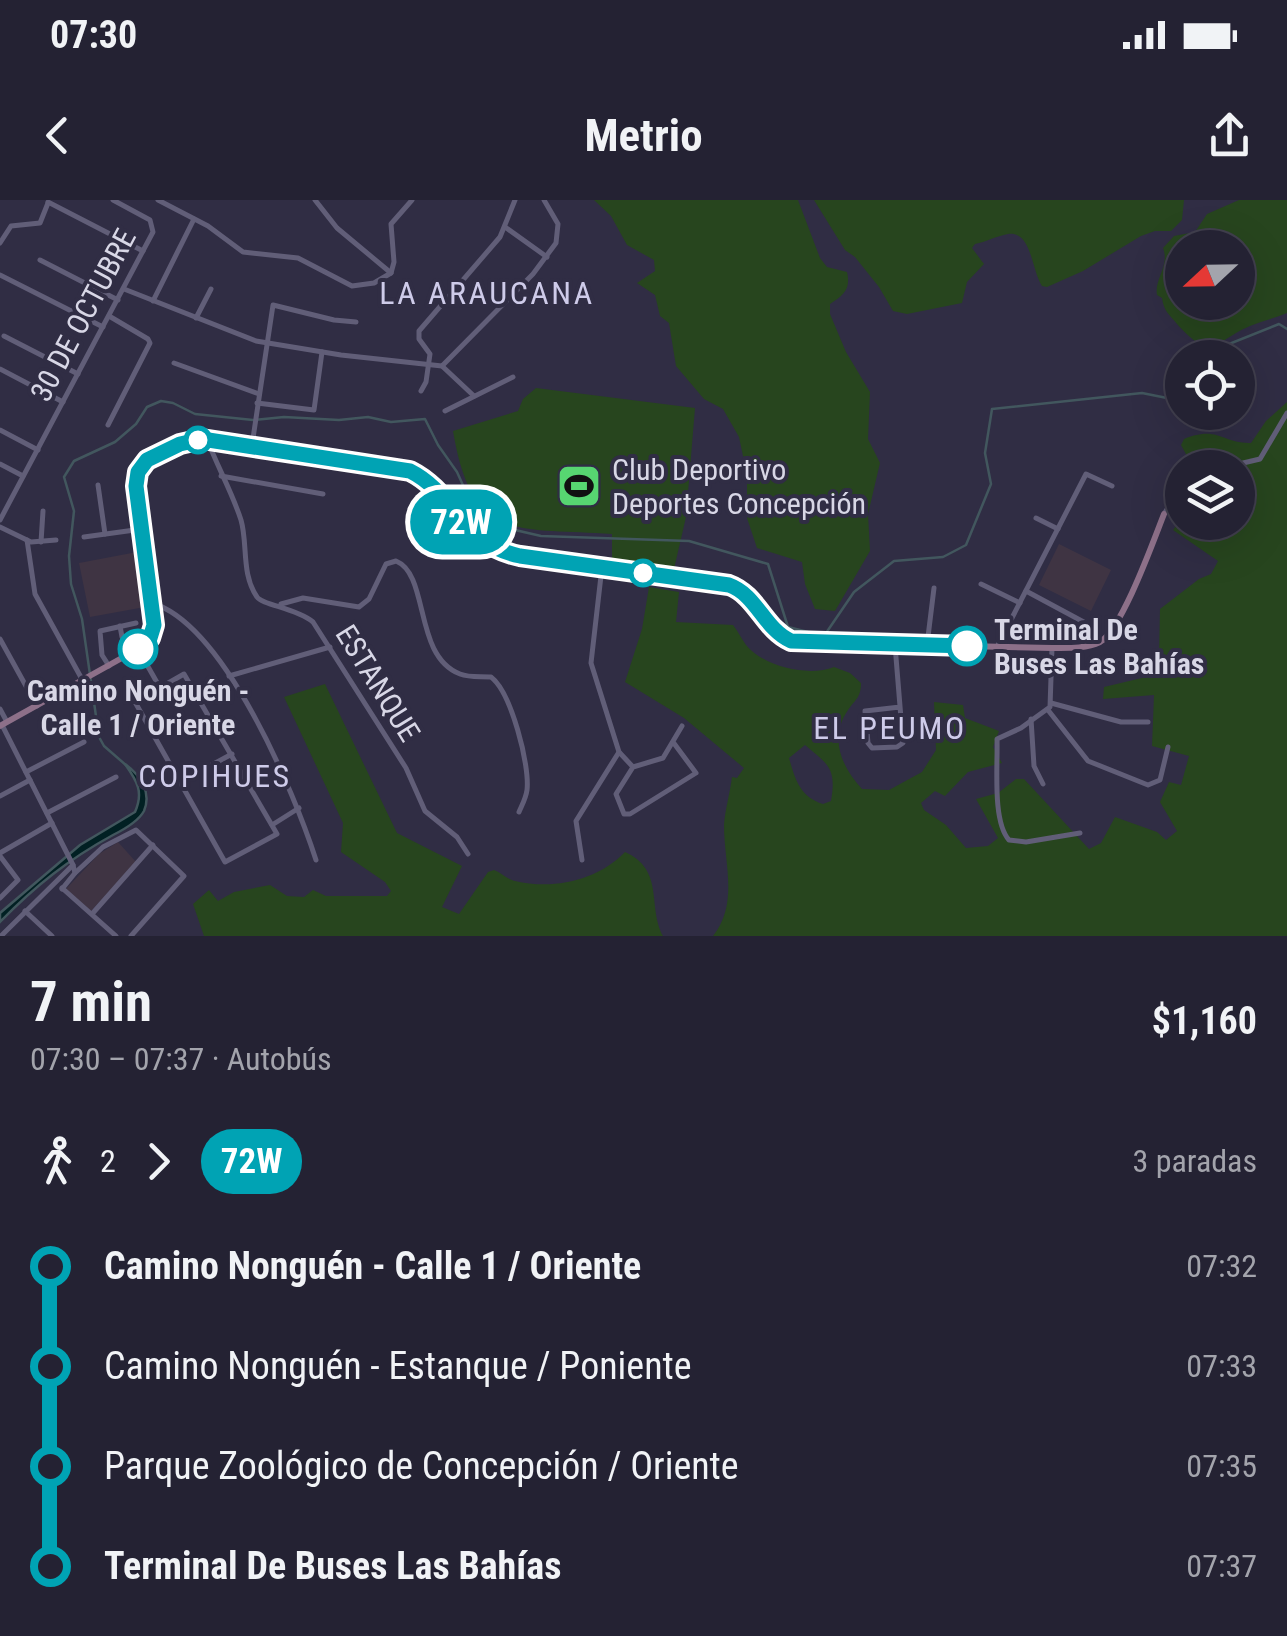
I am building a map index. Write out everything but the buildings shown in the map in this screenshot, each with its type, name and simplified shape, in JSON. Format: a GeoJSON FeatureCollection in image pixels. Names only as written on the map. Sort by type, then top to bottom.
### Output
{"type":"FeatureCollection","features":[{"type":"Feature","properties":{"kind":"main road"},"geometry":{"type":"LineString","coordinates":[[3,724],[138,649],[154,630],[136,483],[141,466],[166,450],[207,439],[410,471],[423,479],[470,532],[486,544],[520,556],[734,586],[751,599],[776,632],[791,641],[1087,646],[1108,634],[1121,614],[1164,514]]}},
{"type":"Feature","properties":{"kind":"street","name":"30 DE OCTUBRE"},"geometry":{"type":"LineString","coordinates":[[0,523],[153,232],[153,223],[113,200]]}},
{"type":"Feature","properties":{"kind":"street"},"geometry":{"type":"LineString","coordinates":[[158,200],[242,252],[298,258],[349,285],[370,284],[391,272],[391,224],[412,200]]}},
{"type":"Feature","properties":{"kind":"street"},"geometry":{"type":"LineString","coordinates":[[315,200],[336,228],[391,272]]}},
{"type":"Feature","properties":{"kind":"street"},"geometry":{"type":"LineString","coordinates":[[421,392],[429,351],[419,339],[419,331],[486,256],[516,200]]}},
{"type":"Feature","properties":{"kind":"street"},"geometry":{"type":"LineString","coordinates":[[442,366],[556,244],[559,229],[544,200]]}},
{"type":"Feature","properties":{"kind":"street"},"geometry":{"type":"LineString","coordinates":[[0,243],[11,226],[40,223],[48,201],[143,251]]}},
{"type":"Feature","properties":{"kind":"street"},"geometry":{"type":"LineString","coordinates":[[152,301],[194,219]]}},
{"type":"Feature","properties":{"kind":"street"},"geometry":{"type":"LineString","coordinates":[[504,226],[547,257]]}},
{"type":"Feature","properties":{"kind":"street"},"geometry":{"type":"LineString","coordinates":[[40,260],[118,300]]}},
{"type":"Feature","properties":{"kind":"street"},"geometry":{"type":"LineString","coordinates":[[0,275],[103,327]]}},
{"type":"Feature","properties":{"kind":"street"},"geometry":{"type":"LineString","coordinates":[[124,289],[266,343],[442,366],[474,396]]}},
{"type":"Feature","properties":{"kind":"street"},"geometry":{"type":"LineString","coordinates":[[196,318],[211,289]]}},
{"type":"Feature","properties":{"kind":"street"},"geometry":{"type":"LineString","coordinates":[[252,445],[273,305],[356,322]]}},
{"type":"Feature","properties":{"kind":"street"},"geometry":{"type":"LineString","coordinates":[[108,425],[150,345],[146,338],[110,316]]}},
{"type":"Feature","properties":{"kind":"street"},"geometry":{"type":"LineString","coordinates":[[4,336],[78,374]]}},
{"type":"Feature","properties":{"kind":"street"},"geometry":{"type":"LineString","coordinates":[[258,403],[314,410],[322,352]]}},
{"type":"Feature","properties":{"kind":"street"},"geometry":{"type":"LineString","coordinates":[[174,363],[259,394]]}},
{"type":"Feature","properties":{"kind":"street"},"geometry":{"type":"LineString","coordinates":[[0,369],[63,402]]}},
{"type":"Feature","properties":{"kind":"street"},"geometry":{"type":"LineString","coordinates":[[445,411],[512,377]]}},
{"type":"Feature","properties":{"kind":"street"},"geometry":{"type":"LineString","coordinates":[[1255,459],[1260,458],[1287,413]]}},
{"type":"Feature","properties":{"kind":"street"},"geometry":{"type":"LineString","coordinates":[[0,430],[38,450]]}},
{"type":"Feature","properties":{"kind":"street","name":"ESTANQUE"},"geometry":{"type":"LineString","coordinates":[[207,439],[241,522],[248,575],[256,596],[264,603],[304,615],[330,647],[406,768],[424,811],[457,837],[468,854]]}},
{"type":"Feature","properties":{"kind":"street"},"geometry":{"type":"LineString","coordinates":[[0,464],[24,476]]}},
{"type":"Feature","properties":{"kind":"street"},"geometry":{"type":"LineString","coordinates":[[997,647],[1086,474],[1112,486]]}},
{"type":"Feature","properties":{"kind":"street"},"geometry":{"type":"LineString","coordinates":[[221,476],[322,494]]}},
{"type":"Feature","properties":{"kind":"street"},"geometry":{"type":"LineString","coordinates":[[98,485],[105,534]]}},
{"type":"Feature","properties":{"kind":"street"},"geometry":{"type":"LineString","coordinates":[[42,542],[43,511]]}},
{"type":"Feature","properties":{"kind":"street"},"geometry":{"type":"LineString","coordinates":[[1036,518],[1058,530]]}},
{"type":"Feature","properties":{"kind":"street"},"geometry":{"type":"LineString","coordinates":[[0,523],[26,540],[56,540]]}},
{"type":"Feature","properties":{"kind":"street"},"geometry":{"type":"LineString","coordinates":[[84,537],[142,529]]}},
{"type":"Feature","properties":{"kind":"street"},"geometry":{"type":"LineString","coordinates":[[26,540],[35,594],[84,680]]}},
{"type":"Feature","properties":{"kind":"street"},"geometry":{"type":"LineString","coordinates":[[279,605],[302,598],[359,607],[369,599],[386,564],[396,560],[404,564],[428,637],[444,662],[462,675],[492,677],[504,691],[527,782],[519,812]]}},
{"type":"Feature","properties":{"kind":"street"},"geometry":{"type":"LineString","coordinates":[[602,567],[591,657],[619,752],[633,768]]}},
{"type":"Feature","properties":{"kind":"street"},"geometry":{"type":"LineString","coordinates":[[980,584],[1020,602]]}},
{"type":"Feature","properties":{"kind":"street"},"geometry":{"type":"LineString","coordinates":[[926,645],[934,588]]}},
{"type":"Feature","properties":{"kind":"street"},"geometry":{"type":"LineString","coordinates":[[1026,591],[1093,627]]}},
{"type":"Feature","properties":{"kind":"street"},"geometry":{"type":"LineString","coordinates":[[152,602],[186,624],[215,654],[229,676],[266,739],[298,808],[316,860]]}},
{"type":"Feature","properties":{"kind":"street"},"geometry":{"type":"LineString","coordinates":[[109,666],[99,632],[136,623]]}},
{"type":"Feature","properties":{"kind":"street"},"geometry":{"type":"LineString","coordinates":[[120,626],[122,637]]}},
{"type":"Feature","properties":{"kind":"street"},"geometry":{"type":"LineString","coordinates":[[0,639],[37,706]]}},
{"type":"Feature","properties":{"kind":"street"},"geometry":{"type":"LineString","coordinates":[[895,645],[904,743],[897,748],[872,748],[868,743],[866,712],[900,707]]}},
{"type":"Feature","properties":{"kind":"street"},"geometry":{"type":"LineString","coordinates":[[229,676],[330,647]]}},
{"type":"Feature","properties":{"kind":"street"},"geometry":{"type":"LineString","coordinates":[[1052,648],[1049,707],[1088,761],[1148,786],[1160,780],[1168,747]]}},
{"type":"Feature","properties":{"kind":"street"},"geometry":{"type":"LineString","coordinates":[[138,649],[159,687]]}},
{"type":"Feature","properties":{"kind":"street"},"geometry":{"type":"LineString","coordinates":[[185,674],[277,834],[225,862],[135,701],[159,687],[185,674]]}},
{"type":"Feature","properties":{"kind":"street"},"geometry":{"type":"LineString","coordinates":[[1080,832],[1026,842],[1009,840],[1002,833],[997,739],[1021,728],[1049,707],[1121,722],[1148,722]]}},
{"type":"Feature","properties":{"kind":"street"},"geometry":{"type":"LineString","coordinates":[[0,709],[3,724],[73,866]]}},
{"type":"Feature","properties":{"kind":"street"},"geometry":{"type":"LineString","coordinates":[[1031,719],[1034,769],[1043,784]]}},
{"type":"Feature","properties":{"kind":"street"},"geometry":{"type":"LineString","coordinates":[[672,742],[696,772],[627,814],[616,794],[633,768],[658,762],[682,726]]}},
{"type":"Feature","properties":{"kind":"street"},"geometry":{"type":"LineString","coordinates":[[26,772],[84,742]]}},
{"type":"Feature","properties":{"kind":"street"},"geometry":{"type":"LineString","coordinates":[[582,860],[576,822],[619,752]]}},
{"type":"Feature","properties":{"kind":"street"},"geometry":{"type":"LineString","coordinates":[[180,782],[232,754]]}},
{"type":"Feature","properties":{"kind":"street"},"geometry":{"type":"LineString","coordinates":[[46,813],[116,777]]}},
{"type":"Feature","properties":{"kind":"street"},"geometry":{"type":"LineString","coordinates":[[0,796],[30,780]]}},
{"type":"Feature","properties":{"kind":"street"},"geometry":{"type":"LineString","coordinates":[[272,824],[298,808]]}},
{"type":"Feature","properties":{"kind":"street"},"geometry":{"type":"LineString","coordinates":[[0,898],[18,880],[0,852],[52,823]]}},
{"type":"Feature","properties":{"kind":"street"},"geometry":{"type":"LineString","coordinates":[[2,936],[54,881],[125,833],[136,830],[184,876],[131,936]]}},
{"type":"Feature","properties":{"kind":"street"},"geometry":{"type":"LineString","coordinates":[[92,914],[153,845]]}},
{"type":"Feature","properties":{"kind":"street"},"geometry":{"type":"LineString","coordinates":[[62,888],[73,866]]}},
{"type":"Feature","properties":{"kind":"street"},"geometry":{"type":"LineString","coordinates":[[54,881],[116,936]]}},
{"type":"Feature","properties":{"kind":"street"},"geometry":{"type":"LineString","coordinates":[[24,911],[52,936]]}},
{"type":"Feature","properties":{"kind":"shaded area"},"geometry":{"type":"Polygon","coordinates":[[[1059,544],[1111,570],[1091,611],[1039,585],[1059,544]]]}},
{"type":"Feature","properties":{"kind":"shaded area"},"geometry":{"type":"Polygon","coordinates":[[[137,552],[145,607],[90,617],[79,563],[137,552]]]}},
{"type":"Feature","properties":{"kind":"shaded area"},"geometry":{"type":"Polygon","coordinates":[[[125,764],[140,779],[145,791],[146,804],[141,815],[53,874],[0,922],[0,913],[80,845],[135,812],[138,787],[125,764]]]}},
{"type":"Feature","properties":{"kind":"shaded area"},"geometry":{"type":"Polygon","coordinates":[[[118,842],[136,862],[91,911],[66,889],[99,854],[118,842]]]}},
{"type":"Feature","properties":{"kind":"green space"},"geometry":{"type":"Polygon","coordinates":[[[594,200],[798,200],[820,258],[827,267],[847,272],[847,287],[830,304],[830,314],[846,352],[870,392],[868,439],[880,463],[868,514],[870,551],[835,611],[815,609],[802,562],[757,548],[747,518],[747,475],[739,437],[723,409],[704,399],[676,366],[669,323],[660,316],[655,295],[637,283],[655,271],[654,260],[627,245],[611,216],[594,200]]]}},
{"type":"Feature","properties":{"kind":"green space"},"geometry":{"type":"Polygon","coordinates":[[[814,200],[1184,200],[1182,220],[1172,230],[1141,236],[1083,271],[1047,287],[1038,279],[1022,238],[1008,234],[975,244],[972,248],[984,264],[967,282],[962,303],[907,314],[893,311],[879,287],[845,250],[814,200]]]}},
{"type":"Feature","properties":{"kind":"green space"},"geometry":{"type":"Polygon","coordinates":[[[1239,200],[1287,200],[1287,313],[1223,340],[1194,340],[1189,336],[1174,320],[1255,320],[1255,230],[1196,230],[1207,214],[1239,200]]]}},
{"type":"Feature","properties":{"kind":"green space"},"geometry":{"type":"Polygon","coordinates":[[[1165,261],[1165,307],[1157,289],[1165,261]]]}},
{"type":"Feature","properties":{"kind":"green space","name":"Club Deportivo Deportes Concepción"},"geometry":{"type":"Polygon","coordinates":[[[536,388],[695,408],[686,517],[674,569],[612,562],[612,534],[549,531],[504,522],[486,511],[472,494],[461,468],[453,431],[518,411],[523,399],[536,388]]]}},
{"type":"Feature","properties":{"kind":"green space"},"geometry":{"type":"Polygon","coordinates":[[[1287,402],[1287,936],[713,936],[728,897],[724,825],[732,777],[737,778],[744,768],[684,718],[625,682],[642,629],[649,587],[679,592],[676,622],[733,625],[754,653],[775,664],[812,671],[834,667],[861,683],[859,695],[842,720],[839,741],[843,761],[862,789],[889,790],[922,772],[936,750],[934,702],[963,705],[965,718],[999,731],[993,747],[1002,763],[968,772],[945,796],[935,791],[921,803],[966,848],[988,846],[998,838],[976,799],[998,793],[1016,779],[1024,779],[1089,849],[1101,843],[1115,817],[1157,832],[1166,840],[1177,831],[1160,802],[1169,782],[1181,785],[1189,756],[1152,746],[1154,695],[1103,699],[1104,687],[1146,677],[1159,657],[1160,609],[1211,574],[1218,561],[1188,540],[1255,540],[1255,450],[1184,450],[1184,439],[1213,434],[1251,443],[1266,421],[1287,402]],[[805,745],[789,758],[804,792],[823,804],[831,801],[833,790],[831,773],[805,745]]]}},
{"type":"Feature","properties":{"kind":"green space"},"geometry":{"type":"Polygon","coordinates":[[[325,684],[397,833],[462,866],[442,907],[459,914],[488,872],[494,870],[529,884],[574,881],[601,870],[625,852],[646,869],[663,936],[204,936],[193,904],[209,890],[218,901],[234,892],[270,885],[287,896],[304,897],[313,890],[326,896],[387,896],[391,891],[385,882],[341,852],[343,823],[284,697],[325,684]]]}},
{"type":"Feature","properties":{"kind":"waterway"},"geometry":{"type":"LineString","coordinates":[[1239,340],[1279,324],[1287,329]]}},
{"type":"Feature","properties":{"kind":"waterway"},"geometry":{"type":"LineString","coordinates":[[127,766],[99,737],[82,619],[71,584],[69,556],[74,511],[64,477],[74,461],[115,442],[136,424],[147,407],[161,401],[195,414],[253,420],[425,419],[471,503],[489,524],[541,536],[689,541],[768,564],[788,627],[824,636],[854,592],[894,561],[943,557],[966,545],[991,484],[985,453],[992,409],[1142,393],[1165,398]]}},
{"type":"Feature","properties":{"kind":"bus line","name":"72W"},"geometry":{"type":"LineString","coordinates":[[138,649],[154,630],[136,486],[138,472],[144,462],[160,452],[207,439],[410,471],[426,482],[470,532],[498,550],[734,586],[751,599],[776,632],[791,641],[967,646]]}},
{"type":"Feature","properties":{"kind":"place","name":"Club Deportivo Deportes Concepción"},"geometry":{"type":"Point","coordinates":[579,486]}},
{"type":"Feature","properties":{"kind":"place","name":"Terminal De Buses Las Bahías"},"geometry":{"type":"Point","coordinates":[967,646]}},
{"type":"Feature","properties":{"kind":"place","name":"Camino Nonguén - Calle 1 / Oriente"},"geometry":{"type":"Point","coordinates":[138,649]}},
{"type":"Feature","properties":{"kind":"district","name":"LA ARAUCANA"},"geometry":{"type":"Point","coordinates":[487,293]}},
{"type":"Feature","properties":{"kind":"district","name":"EL PEUMO"},"geometry":{"type":"Point","coordinates":[890,728]}},
{"type":"Feature","properties":{"kind":"district","name":"COPIHUES"},"geometry":{"type":"Point","coordinates":[215,776]}}]}
